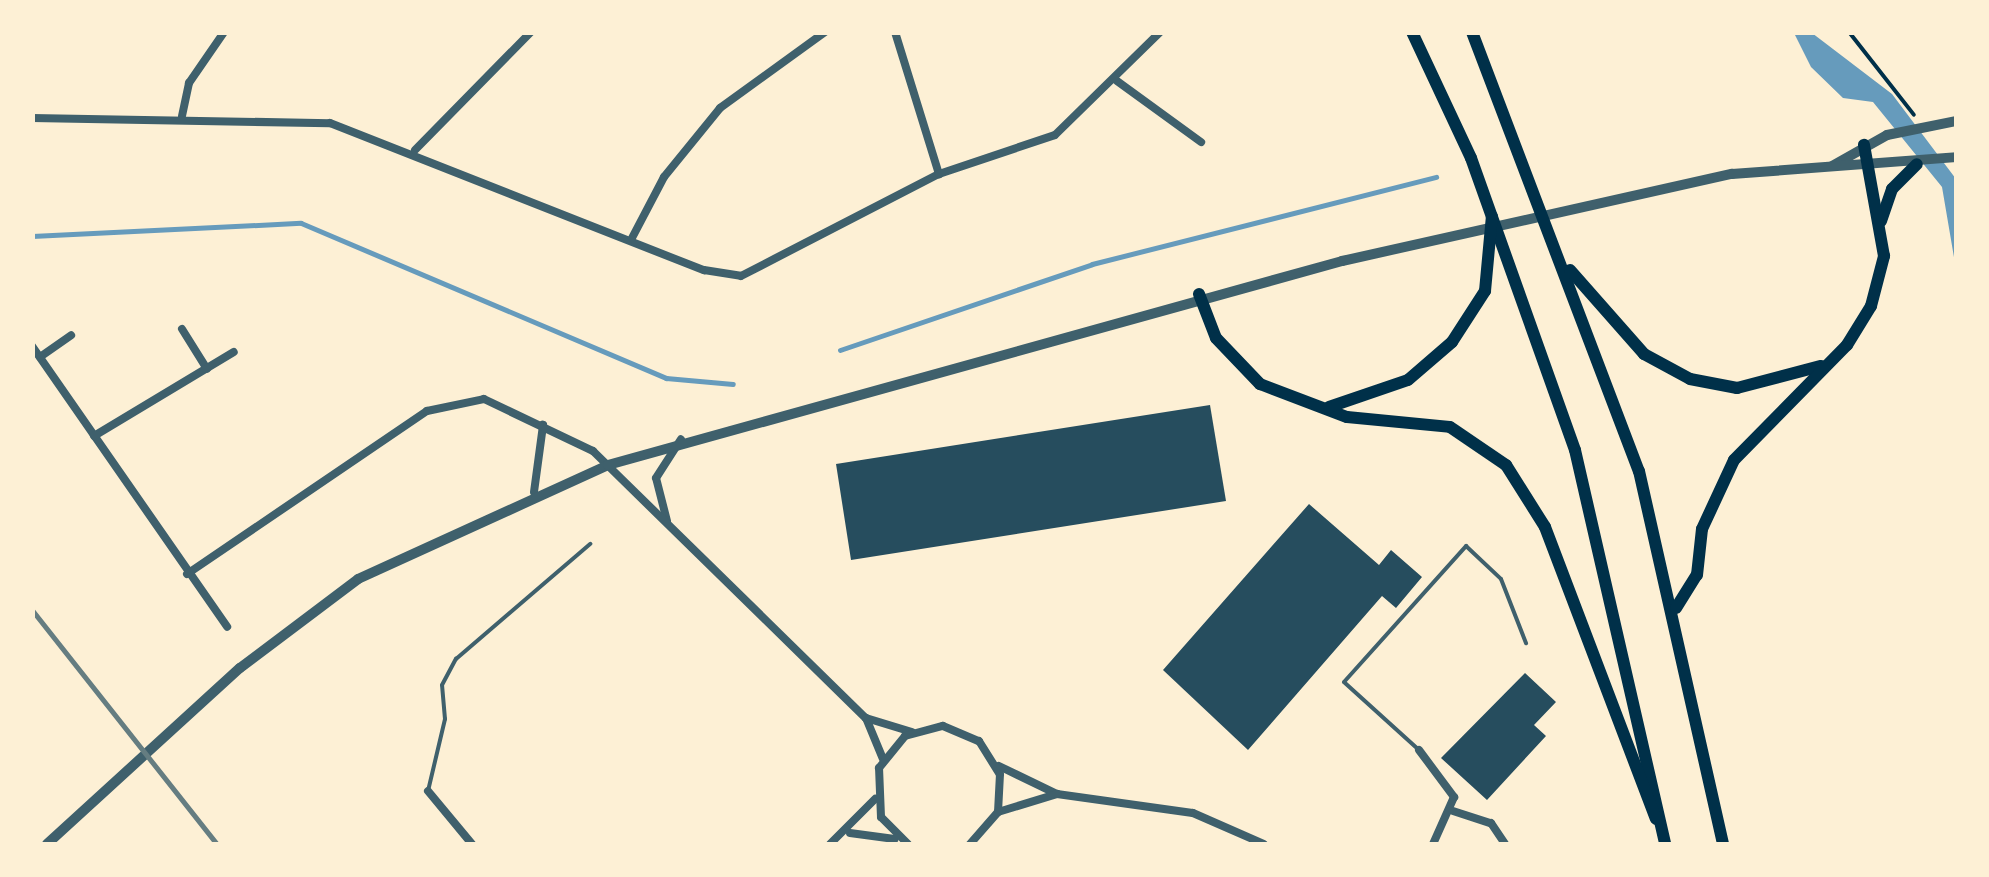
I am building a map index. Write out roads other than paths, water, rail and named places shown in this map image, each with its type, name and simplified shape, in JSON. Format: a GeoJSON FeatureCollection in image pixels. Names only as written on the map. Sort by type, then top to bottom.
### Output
{"type":"FeatureCollection","features":[{"type":"Feature","properties":{"kind":"main road"},"geometry":{"type":"LineString","coordinates":[[1412,32],[1492,216],[1586,489],[1664,841]]}},
{"type":"Feature","properties":{"kind":"main road"},"geometry":{"type":"LineString","coordinates":[[1472,32],[1566,266],[1676,608],[1724,844]]}},
{"type":"Feature","properties":{"kind":"main road"},"geometry":{"type":"LineString","coordinates":[[1676,608],[1696,575],[1702,529],[1734,460],[1828,363],[1872,306],[1884,256],[1864,145]]}},
{"type":"Feature","properties":{"kind":"main road"},"geometry":{"type":"LineString","coordinates":[[1880,224],[1892,190],[1918,164]]}},
{"type":"Feature","properties":{"kind":"main road"},"geometry":{"type":"LineString","coordinates":[[1328,407],[1408,380],[1452,342],[1485,291],[1492,216]]}},
{"type":"Feature","properties":{"kind":"main road"},"geometry":{"type":"LineString","coordinates":[[1566,266],[1644,354],[1690,379],[1757,385],[1828,363]]}},
{"type":"Feature","properties":{"kind":"main road"},"geometry":{"type":"LineString","coordinates":[[1199,294],[1216,338],[1243,369],[1282,395],[1328,407],[1450,427],[1506,465],[1530,496],[1664,841]]}},
{"type":"Feature","properties":{"kind":"street"},"geometry":{"type":"LineString","coordinates":[[182,116],[189,83],[224,32]]}},
{"type":"Feature","properties":{"kind":"street"},"geometry":{"type":"LineString","coordinates":[[414,150],[532,32]]}},
{"type":"Feature","properties":{"kind":"street"},"geometry":{"type":"LineString","coordinates":[[632,238],[664,177],[720,108],[826,32]]}},
{"type":"Feature","properties":{"kind":"street"},"geometry":{"type":"LineString","coordinates":[[895,32],[939,174]]}},
{"type":"Feature","properties":{"kind":"street"},"geometry":{"type":"LineString","coordinates":[[32,118],[300,118],[414,150],[632,238],[740,276],[939,174],[1056,135],[1117,81],[1148,37],[1160,32]]}},
{"type":"Feature","properties":{"kind":"street"},"geometry":{"type":"LineString","coordinates":[[1117,81],[1202,142]]}},
{"type":"Feature","properties":{"kind":"street"},"geometry":{"type":"LineString","coordinates":[[1831,166],[1887,135],[1956,122]]}},
{"type":"Feature","properties":{"kind":"street"},"geometry":{"type":"LineString","coordinates":[[46,844],[322,604],[384,562],[534,492],[608,465],[681,439],[1199,294],[1732,174],[1898,162],[1918,164],[1956,157]]}},
{"type":"Feature","properties":{"kind":"street"},"geometry":{"type":"LineString","coordinates":[[182,330],[207,369]]}},
{"type":"Feature","properties":{"kind":"street"},"geometry":{"type":"LineString","coordinates":[[40,357],[72,335]]}},
{"type":"Feature","properties":{"kind":"street"},"geometry":{"type":"LineString","coordinates":[[32,346],[227,627]]}},
{"type":"Feature","properties":{"kind":"street"},"geometry":{"type":"LineString","coordinates":[[94,436],[234,352]]}},
{"type":"Feature","properties":{"kind":"street"},"geometry":{"type":"LineString","coordinates":[[188,574],[442,403],[484,399],[542,425],[608,465],[866,718],[883,759],[876,797],[850,832],[830,844]]}},
{"type":"Feature","properties":{"kind":"street"},"geometry":{"type":"LineString","coordinates":[[534,492],[542,425]]}},
{"type":"Feature","properties":{"kind":"street"},"geometry":{"type":"LineString","coordinates":[[667,523],[656,478],[681,439]]}},
{"type":"Feature","properties":{"kind":"street"},"geometry":{"type":"LineString","coordinates":[[866,718],[912,732],[968,733],[997,765],[1057,794],[1162,806],[1264,844]]}},
{"type":"Feature","properties":{"kind":"street"},"geometry":{"type":"LineString","coordinates":[[883,759],[912,732]]}},
{"type":"Feature","properties":{"kind":"street"},"geometry":{"type":"LineString","coordinates":[[1419,750],[1448,780],[1453,812],[1433,844]]}},
{"type":"Feature","properties":{"kind":"street"},"geometry":{"type":"LineString","coordinates":[[997,765],[998,812]]}},
{"type":"Feature","properties":{"kind":"street"},"geometry":{"type":"LineString","coordinates":[[428,792],[472,844]]}},
{"type":"Feature","properties":{"kind":"street"},"geometry":{"type":"LineString","coordinates":[[970,844],[998,812],[1057,794]]}},
{"type":"Feature","properties":{"kind":"street"},"geometry":{"type":"LineString","coordinates":[[876,797],[905,842]]}},
{"type":"Feature","properties":{"kind":"street"},"geometry":{"type":"LineString","coordinates":[[1453,812],[1491,823],[1505,844]]}},
{"type":"Feature","properties":{"kind":"street"},"geometry":{"type":"LineString","coordinates":[[850,832],[905,842]]}},
{"type":"Feature","properties":{"kind":"lane"},"geometry":{"type":"LineString","coordinates":[[428,792],[446,719],[442,684],[456,658],[590,544]]}},
{"type":"Feature","properties":{"kind":"lane"},"geometry":{"type":"LineString","coordinates":[[1419,750],[1344,682],[1466,546],[1501,578],[1526,643]]}},
{"type":"Feature","properties":{"kind":"water"},"geometry":{"type":"Polygon","coordinates":[[[1794,33],[1812,33],[1892,94],[1956,179],[1956,269],[1942,187],[1873,102],[1843,98],[1811,67],[1794,33]]]}},
{"type":"Feature","properties":{"kind":"waterway"},"geometry":{"type":"LineString","coordinates":[[840,350],[1092,264],[1436,177]]}},
{"type":"Feature","properties":{"kind":"waterway"},"geometry":{"type":"LineString","coordinates":[[32,236],[301,223],[666,378],[733,384]]}},
{"type":"Feature","properties":{"kind":"railway"},"geometry":{"type":"LineString","coordinates":[[32,610],[217,844]]}}]}
